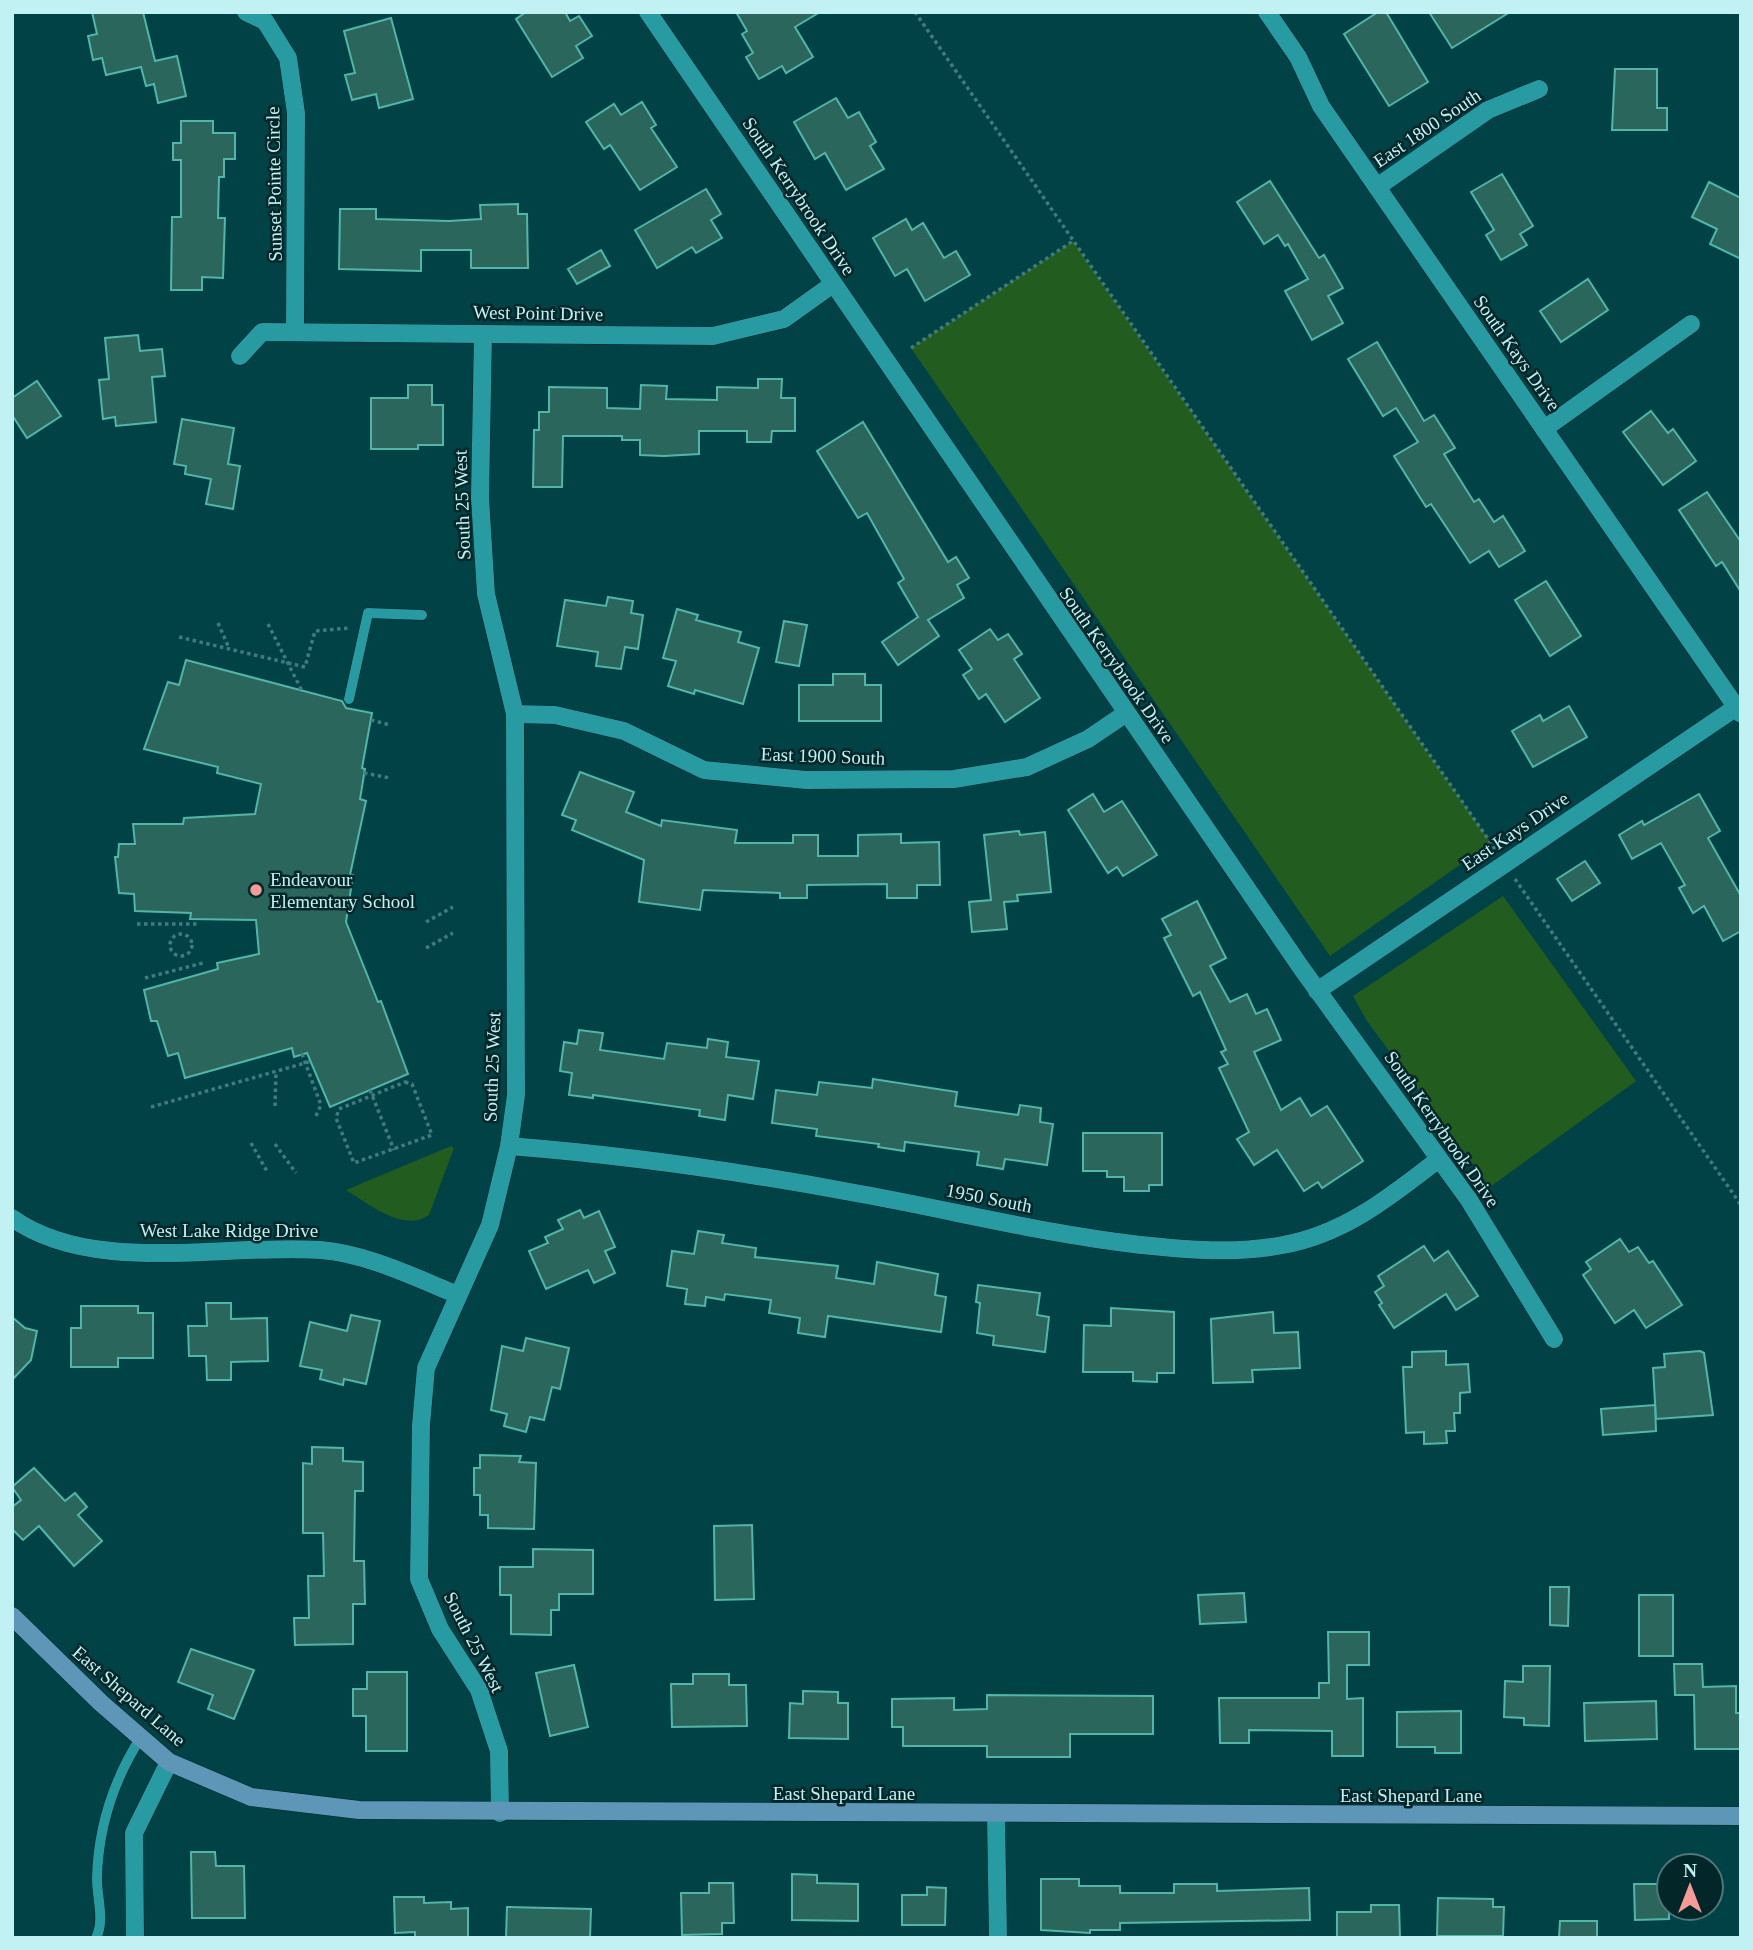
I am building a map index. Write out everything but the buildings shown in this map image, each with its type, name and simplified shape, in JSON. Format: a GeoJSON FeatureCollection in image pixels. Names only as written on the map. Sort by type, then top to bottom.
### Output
{"type":"FeatureCollection","features":[{"type":"Feature","properties":{"kind":"street","name":"Sunset Pointe Circle"},"geometry":{"type":"LineString","coordinates":[[246,12],[265,21],[288,58],[296,113],[295,332]]}},
{"type":"Feature","properties":{"kind":"street","name":"South Kerrybrook Drive"},"geometry":{"type":"LineString","coordinates":[[648,12],[833,284],[890,362],[983,507],[1125,714],[1317,991],[1469,1200],[1554,1339]]}},
{"type":"Feature","properties":{"kind":"street","name":"South Kays Drive"},"geometry":{"type":"LineString","coordinates":[[1267,12],[1298,57],[1321,106],[1739,708]]}},
{"type":"Feature","properties":{"kind":"street","name":"East 1800 South"},"geometry":{"type":"LineString","coordinates":[[1377,187],[1488,110],[1539,89]]}},
{"type":"Feature","properties":{"kind":"street","name":"West Point Drive"},"geometry":{"type":"LineString","coordinates":[[240,356],[262,332],[713,336],[784,319],[833,284]]}},
{"type":"Feature","properties":{"kind":"street"},"geometry":{"type":"LineString","coordinates":[[1544,429],[1691,324]]}},
{"type":"Feature","properties":{"kind":"street","name":"South 25 West"},"geometry":{"type":"LineString","coordinates":[[482,334],[480,498],[486,594],[515,714],[516,1095],[509,1146],[490,1225],[426,1368],[421,1425],[419,1579],[440,1629],[479,1690],[499,1751],[500,1813]]}},
{"type":"Feature","properties":{"kind":"street","name":"East Kays Drive"},"geometry":{"type":"LineString","coordinates":[[1317,991],[1739,708]]}},
{"type":"Feature","properties":{"kind":"street","name":"East 1900 South"},"geometry":{"type":"LineString","coordinates":[[515,714],[555,715],[624,731],[704,770],[806,780],[954,779],[1027,767],[1088,739],[1125,714]]}},
{"type":"Feature","properties":{"kind":"street","name":"1950 South"},"geometry":{"type":"LineString","coordinates":[[509,1146],[615,1155],[849,1192],[1070,1235],[1213,1253],[1284,1245],[1333,1231],[1373,1209],[1439,1159]]}},
{"type":"Feature","properties":{"kind":"street","name":"West Lake Ridge Drive"},"geometry":{"type":"LineString","coordinates":[[12,1218],[36,1235],[98,1251],[322,1250],[374,1262],[458,1295]]}},
{"type":"Feature","properties":{"kind":"street","name":"East Shepard Lane"},"geometry":{"type":"LineString","coordinates":[[12,1616],[70,1674],[169,1762],[251,1797],[359,1810],[500,1813],[1741,1816]]}},
{"type":"Feature","properties":{"kind":"street"},"geometry":{"type":"LineString","coordinates":[[135,1938],[134,1833],[169,1762]]}},
{"type":"Feature","properties":{"kind":"street"},"geometry":{"type":"LineString","coordinates":[[996,1815],[998,1938]]}},
{"type":"Feature","properties":{"kind":"lane"},"geometry":{"type":"LineString","coordinates":[[349,699],[369,613],[422,615]]}},
{"type":"Feature","properties":{"kind":"lane"},"geometry":{"type":"LineString","coordinates":[[96,1938],[100,1925],[97,1860],[105,1815],[120,1773],[141,1737]]}},
{"type":"Feature","properties":{"kind":"path"},"geometry":{"type":"LineString","coordinates":[[915,12],[1494,848]]}},
{"type":"Feature","properties":{"kind":"path"},"geometry":{"type":"LineString","coordinates":[[911,348],[1073,241]]}},
{"type":"Feature","properties":{"kind":"path"},"geometry":{"type":"LineString","coordinates":[[218,623],[229,648]]}},
{"type":"Feature","properties":{"kind":"path"},"geometry":{"type":"LineString","coordinates":[[268,624],[302,691]]}},
{"type":"Feature","properties":{"kind":"path"},"geometry":{"type":"LineString","coordinates":[[180,637],[304,667],[315,631],[350,628]]}},
{"type":"Feature","properties":{"kind":"path"},"geometry":{"type":"LineString","coordinates":[[371,720],[390,725]]}},
{"type":"Feature","properties":{"kind":"path"},"geometry":{"type":"LineString","coordinates":[[364,773],[390,778]]}},
{"type":"Feature","properties":{"kind":"path"},"geometry":{"type":"LineString","coordinates":[[1514,877],[1741,1205]]}},
{"type":"Feature","properties":{"kind":"path"},"geometry":{"type":"LineString","coordinates":[[426,922],[453,907]]}},
{"type":"Feature","properties":{"kind":"path"},"geometry":{"type":"LineString","coordinates":[[179,923],[180,934]]}},
{"type":"Feature","properties":{"kind":"path"},"geometry":{"type":"LineString","coordinates":[[137,924],[197,923]]}},
{"type":"Feature","properties":{"kind":"path"},"geometry":{"type":"LineString","coordinates":[[426,948],[453,933]]}},
{"type":"Feature","properties":{"kind":"path"},"geometry":{"type":"LineString","coordinates":[[180,934],[188,936],[192,946],[190,953],[182,957],[173,953],[169,946],[171,939],[180,934]]}},
{"type":"Feature","properties":{"kind":"path"},"geometry":{"type":"LineString","coordinates":[[182,957],[184,968]]}},
{"type":"Feature","properties":{"kind":"path"},"geometry":{"type":"LineString","coordinates":[[145,978],[203,963]]}},
{"type":"Feature","properties":{"kind":"path"},"geometry":{"type":"LineString","coordinates":[[302,1055],[321,1105],[315,1118]]}},
{"type":"Feature","properties":{"kind":"path"},"geometry":{"type":"LineString","coordinates":[[151,1107],[312,1061]]}},
{"type":"Feature","properties":{"kind":"path"},"geometry":{"type":"LineString","coordinates":[[275,1107],[276,1071]]}},
{"type":"Feature","properties":{"kind":"path"},"geometry":{"type":"LineString","coordinates":[[405,1082],[412,1084],[432,1135],[394,1150],[354,1163],[336,1118],[339,1109],[405,1082]]}},
{"type":"Feature","properties":{"kind":"path"},"geometry":{"type":"LineString","coordinates":[[370,1090],[394,1150]]}},
{"type":"Feature","properties":{"kind":"path"},"geometry":{"type":"LineString","coordinates":[[251,1143],[268,1173]]}},
{"type":"Feature","properties":{"kind":"path"},"geometry":{"type":"LineString","coordinates":[[275,1144],[296,1173]]}},
{"type":"Feature","properties":{"kind":"green space"},"geometry":{"type":"Polygon","coordinates":[[[1073,241],[1491,843],[1330,956],[911,348],[1073,241]]]}},
{"type":"Feature","properties":{"kind":"green space"},"geometry":{"type":"Polygon","coordinates":[[[1503,896],[1636,1081],[1490,1187],[1367,1021],[1353,996],[1503,896]]]}},
{"type":"Feature","properties":{"kind":"green space"},"geometry":{"type":"Polygon","coordinates":[[[451,1146],[454,1148],[429,1215],[419,1220],[398,1219],[346,1190],[451,1146]]]}},
{"type":"Feature","properties":{"kind":"place","name":"Endeavour Elementary School"},"geometry":{"type":"Point","coordinates":[256,890]}}]}
